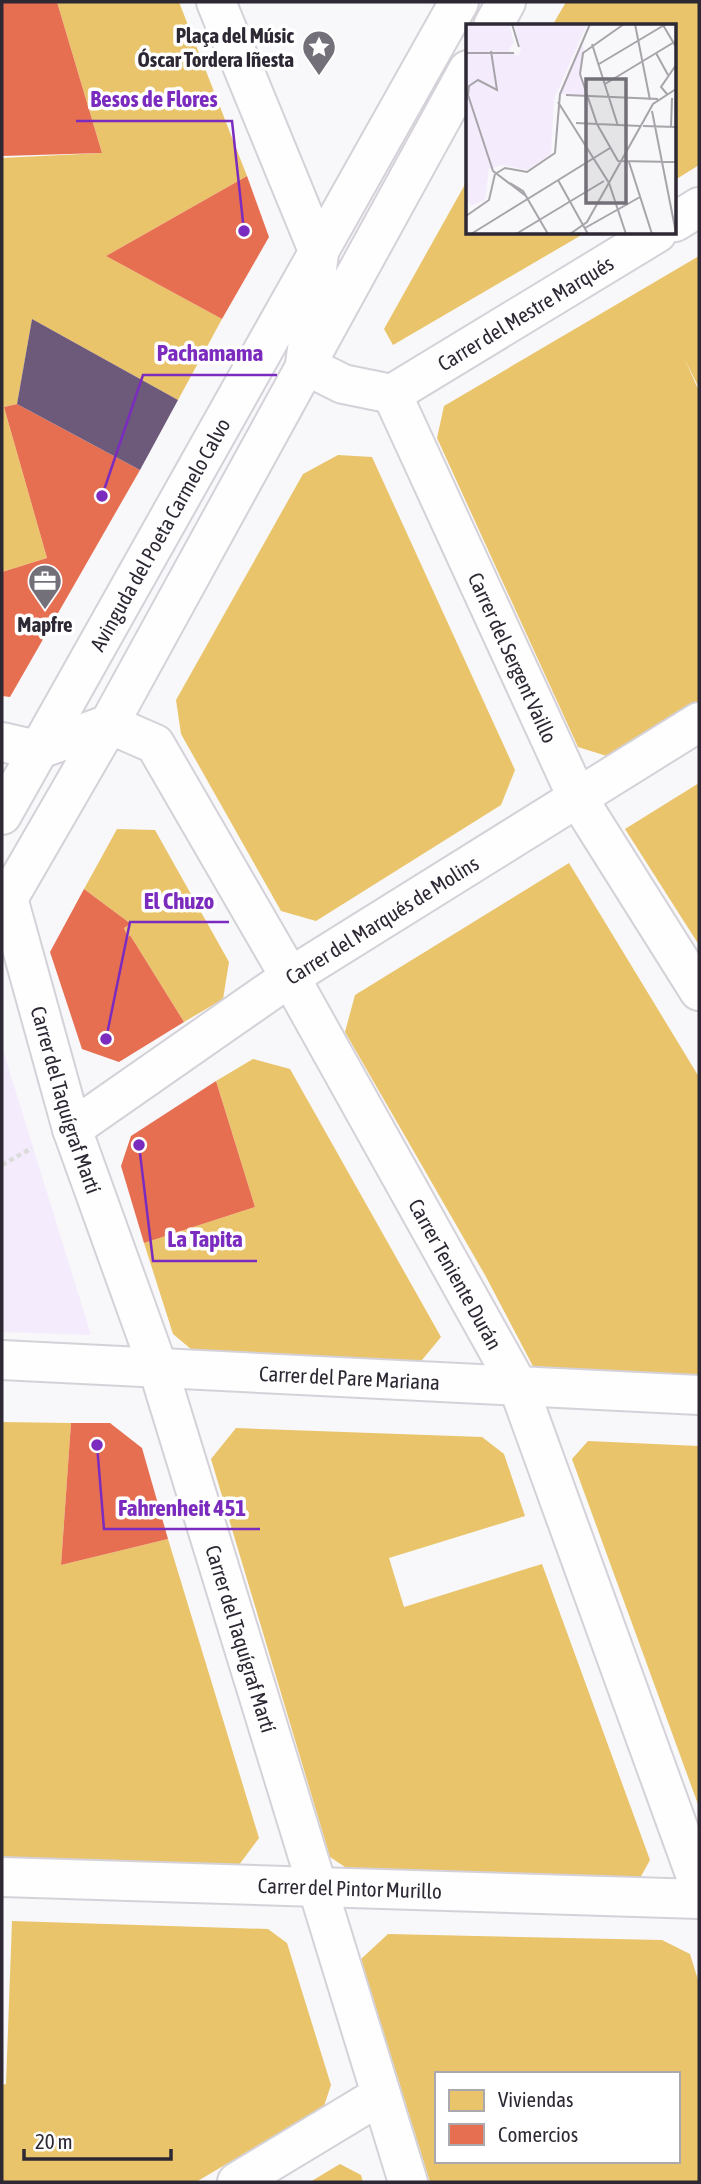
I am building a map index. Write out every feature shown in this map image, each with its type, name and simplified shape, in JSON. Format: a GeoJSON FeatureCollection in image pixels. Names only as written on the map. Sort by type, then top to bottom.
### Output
{"type":"FeatureCollection","features":[{"type":"Feature","properties":{"kind":"street"},"geometry":{"type":"LineString","coordinates":[[216,2],[319,253]]}},
{"type":"Feature","properties":{"kind":"street"},"geometry":{"type":"LineString","coordinates":[[305,365],[319,253],[459,2]]}},
{"type":"Feature","properties":{"kind":"street"},"geometry":{"type":"LineString","coordinates":[[494,24],[506,2]]}},
{"type":"Feature","properties":{"kind":"street"},"geometry":{"type":"LineString","coordinates":[[5,903],[109,724],[466,74]]}},
{"type":"Feature","properties":{"kind":"street"},"geometry":{"type":"LineString","coordinates":[[676,221],[699,207]]}},
{"type":"Feature","properties":{"kind":"street","name":"Carrer del Mestre Marqués"},"geometry":{"type":"LineString","coordinates":[[392,394],[655,234]]}},
{"type":"Feature","properties":{"kind":"street","name":"Avinguda del Poeta Carmelo Calvo"},"geometry":{"type":"LineString","coordinates":[[2,815],[20,746],[319,253]]}},
{"type":"Feature","properties":{"kind":"street"},"geometry":{"type":"LineString","coordinates":[[305,365],[343,384],[392,394]]}},
{"type":"Feature","properties":{"kind":"street","name":"Carrer del Sergent Vaillo"},"geometry":{"type":"LineString","coordinates":[[392,394],[577,797],[699,991]]}},
{"type":"Feature","properties":{"kind":"street","name":"Carrer del Marqués de Molins"},"geometry":{"type":"LineString","coordinates":[[72,1129],[290,977],[699,722]]}},
{"type":"Feature","properties":{"kind":"street"},"geometry":{"type":"LineString","coordinates":[[20,746],[109,724]]}},
{"type":"Feature","properties":{"kind":"street","name":"Carrer Teniente Durán"},"geometry":{"type":"LineString","coordinates":[[109,724],[155,744],[290,977],[518,1386],[699,1885]]}},
{"type":"Feature","properties":{"kind":"street","name":"Carrer del Taquígraf Martí"},"geometry":{"type":"LineString","coordinates":[[5,903],[72,1129],[157,1365],[408,2182]]}},
{"type":"Feature","properties":{"kind":"street","name":"Carrer del Pare Mariana"},"geometry":{"type":"LineString","coordinates":[[2,1360],[157,1365],[699,1395]]}},
{"type":"Feature","properties":{"kind":"street","name":"Carrer del Pintor Murillo"},"geometry":{"type":"LineString","coordinates":[[2,1877],[699,1899]]}},
{"type":"Feature","properties":{"kind":"street"},"geometry":{"type":"LineString","coordinates":[[237,2182],[381,2095]]}},
{"type":"Feature","properties":{"kind":"shaded area"},"geometry":{"type":"Polygon","coordinates":[[[2,1047],[91,1335],[2,1332],[2,1047]]]}},
{"type":"Feature","properties":{"kind":"building: Viviendas"},"geometry":{"type":"Polygon","coordinates":[[[57,2],[179,2],[247,176],[106,256],[222,319],[178,400],[32,319],[17,404],[4,407],[47,558],[2,572],[2,158],[102,153],[57,2]]]}},
{"type":"Feature","properties":{"kind":"building: Viviendas"},"geometry":{"type":"Polygon","coordinates":[[[566,2],[699,2],[699,165],[676,179],[676,24],[553,24],[566,2]]]}},
{"type":"Feature","properties":{"kind":"building: Viviendas"},"geometry":{"type":"Polygon","coordinates":[[[466,183],[466,234],[583,234],[393,345],[384,329],[466,183]]]}},
{"type":"Feature","properties":{"kind":"building: Viviendas"},"geometry":{"type":"Polygon","coordinates":[[[699,256],[699,388],[685,360],[699,391],[699,705],[613,758],[578,747],[437,438],[444,406],[699,256]]]}},
{"type":"Feature","properties":{"kind":"building: Viviendas"},"geometry":{"type":"Polygon","coordinates":[[[338,455],[372,457],[515,770],[501,805],[316,921],[281,911],[181,734],[176,700],[303,474],[338,455]]]}},
{"type":"Feature","properties":{"kind":"building: Viviendas"},"geometry":{"type":"Polygon","coordinates":[[[699,783],[699,945],[625,829],[699,783]]]}},
{"type":"Feature","properties":{"kind":"building: Viviendas"},"geometry":{"type":"Polygon","coordinates":[[[117,829],[155,830],[229,962],[223,999],[184,1022],[130,935],[128,937],[124,928],[131,924],[84,889],[117,829]]]}},
{"type":"Feature","properties":{"kind":"building: Viviendas"},"geometry":{"type":"Polygon","coordinates":[[[569,863],[699,1077],[699,1377],[536,1372],[485,1275],[345,1032],[355,995],[569,863]]]}},
{"type":"Feature","properties":{"kind":"building: Viviendas"},"geometry":{"type":"Polygon","coordinates":[[[253,1059],[290,1069],[441,1337],[417,1366],[204,1360],[173,1334],[144,1243],[255,1207],[216,1081],[253,1059]]]}},
{"type":"Feature","properties":{"kind":"building: Viviendas"},"geometry":{"type":"Polygon","coordinates":[[[2,1422],[71,1423],[61,1565],[168,1539],[259,1838],[236,1869],[2,1862],[2,1422]]]}},
{"type":"Feature","properties":{"kind":"building: Viviendas"},"geometry":{"type":"Polygon","coordinates":[[[236,1428],[482,1437],[504,1454],[525,1516],[389,1558],[404,1607],[542,1564],[650,1860],[639,1880],[354,1873],[330,1857],[211,1459],[236,1428]]]}},
{"type":"Feature","properties":{"kind":"building: Viviendas"},"geometry":{"type":"Polygon","coordinates":[[[588,1441],[699,1446],[699,1807],[572,1459],[588,1441]]]}},
{"type":"Feature","properties":{"kind":"building: Viviendas"},"geometry":{"type":"Polygon","coordinates":[[[12,1921],[268,1929],[287,1943],[331,2085],[324,2106],[196,2182],[2,2182],[2,2085],[6,2084],[12,1921]]]}},
{"type":"Feature","properties":{"kind":"building: Viviendas"},"geometry":{"type":"Polygon","coordinates":[[[388,1934],[662,1940],[690,1954],[699,1983],[699,2182],[430,2182],[361,1959],[388,1934]]]}},
{"type":"Feature","properties":{"kind":"building: Viviendas"},"geometry":{"type":"Polygon","coordinates":[[[340,2164],[361,2175],[363,2182],[310,2182],[340,2164]]]}},
{"type":"Feature","properties":{"kind":"building: Comercios"},"geometry":{"type":"Polygon","coordinates":[[[2,2],[57,2],[102,153],[2,156],[2,2]]]}},
{"type":"Feature","properties":{"kind":"building: Comercios"},"geometry":{"type":"Polygon","coordinates":[[[247,176],[269,237],[222,319],[106,256],[247,176]]]}},
{"type":"Feature","properties":{"kind":"building: Comercios"},"geometry":{"type":"Polygon","coordinates":[[[17,404],[140,470],[10,697],[2,696],[2,572],[47,558],[4,407],[17,404]]]}},
{"type":"Feature","properties":{"kind":"building: Comercios"},"geometry":{"type":"Polygon","coordinates":[[[84,889],[131,924],[124,928],[128,937],[130,935],[184,1022],[119,1062],[82,1049],[50,952],[84,889]]]}},
{"type":"Feature","properties":{"kind":"building: Comercios"},"geometry":{"type":"Polygon","coordinates":[[[216,1081],[255,1207],[144,1243],[121,1166],[131,1136],[216,1081]]]}},
{"type":"Feature","properties":{"kind":"building: Comercios"},"geometry":{"type":"Polygon","coordinates":[[[71,1423],[110,1423],[142,1448],[168,1539],[61,1565],[71,1423]]]}},
{"type":"Feature","properties":{"kind":"building: Oficinas"},"geometry":{"type":"Polygon","coordinates":[[[32,319],[178,400],[140,470],[17,404],[32,319]]]}},
{"type":"Feature","properties":{"kind":"place","name":"Plaça del Músic Óscar Tordera Iñesta"},"geometry":{"type":"Point","coordinates":[319,77]}},
{"type":"Feature","properties":{"kind":"place","name":"Besos de Flores"},"geometry":{"type":"Point","coordinates":[244,231]}},
{"type":"Feature","properties":{"kind":"place","name":"Pachamama"},"geometry":{"type":"Point","coordinates":[102,496]}},
{"type":"Feature","properties":{"kind":"place","name":"Mapfre"},"geometry":{"type":"Point","coordinates":[45,611]}},
{"type":"Feature","properties":{"kind":"place","name":"El Chuzo"},"geometry":{"type":"Point","coordinates":[106,1039]}},
{"type":"Feature","properties":{"kind":"place","name":"La Tapita"},"geometry":{"type":"Point","coordinates":[139,1145]}},
{"type":"Feature","properties":{"kind":"place","name":"Fahrenheit 451"},"geometry":{"type":"Point","coordinates":[97,1445]}}]}
